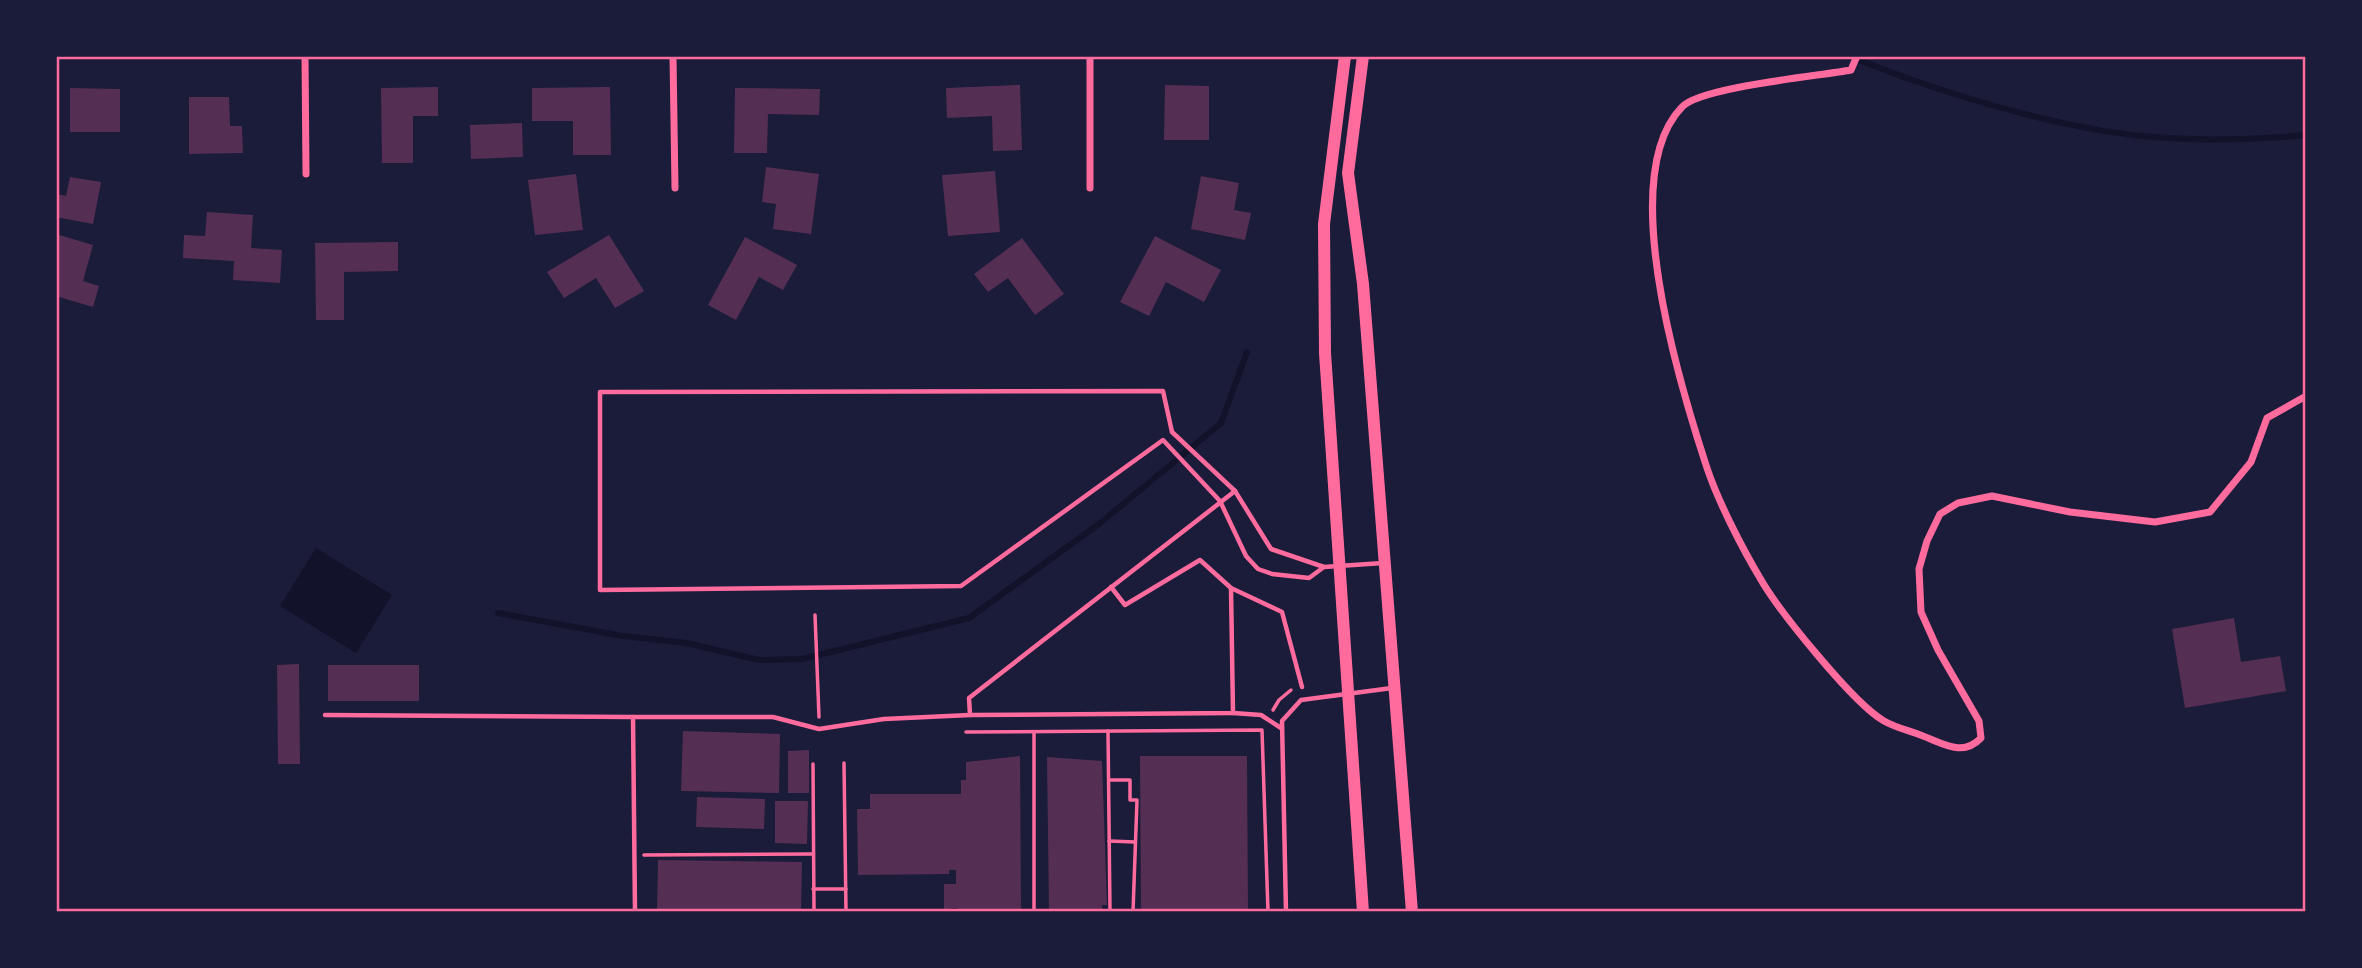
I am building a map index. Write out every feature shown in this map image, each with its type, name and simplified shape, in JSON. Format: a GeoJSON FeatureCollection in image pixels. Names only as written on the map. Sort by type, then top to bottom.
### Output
{"type":"FeatureCollection","features":[{"type":"Feature","properties":{"kind":"main road"},"geometry":{"type":"LineString","coordinates":[[1345,56],[1324,224],[1325,353],[1363,912]]}},
{"type":"Feature","properties":{"kind":"main road"},"geometry":{"type":"LineString","coordinates":[[1363,56],[1348,173],[1363,284],[1392,688],[1412,912]]}},
{"type":"Feature","properties":{"kind":"street"},"geometry":{"type":"LineString","coordinates":[[305,56],[306,174]]}},
{"type":"Feature","properties":{"kind":"street"},"geometry":{"type":"LineString","coordinates":[[673,56],[675,188]]}},
{"type":"Feature","properties":{"kind":"street"},"geometry":{"type":"LineString","coordinates":[[1090,56],[1090,188]]}},
{"type":"Feature","properties":{"kind":"street"},"geometry":{"type":"LineString","coordinates":[[1857,56],[1851,70],[1747,85],[1684,104],[1664,131],[1651,216],[1658,283],[1708,470],[1759,578],[1778,606],[1854,696],[1883,721],[1955,749],[1973,746],[1980,738],[1979,722],[1938,650],[1921,612],[1919,569],[1927,541],[1940,514],[1958,503],[1992,496],[2070,512],[2155,522],[2210,512],[2252,462],[2267,418],[2306,396]]}},
{"type":"Feature","properties":{"kind":"lane"},"geometry":{"type":"LineString","coordinates":[[1324,567],[1308,578],[1272,574],[1258,569],[1246,556],[1220,501],[1163,440],[961,586],[600,590],[600,392],[1163,391],[1172,432],[1235,491],[1271,549],[1324,567],[1383,563]]}},
{"type":"Feature","properties":{"kind":"lane"},"geometry":{"type":"LineString","coordinates":[[970,715],[969,698],[1235,491]]}},
{"type":"Feature","properties":{"kind":"lane"},"geometry":{"type":"LineString","coordinates":[[1111,587],[1125,606],[1200,560],[1231,588],[1282,612],[1303,688]]}},
{"type":"Feature","properties":{"kind":"lane"},"geometry":{"type":"LineString","coordinates":[[1231,588],[1233,713]]}},
{"type":"Feature","properties":{"kind":"lane"},"geometry":{"type":"LineString","coordinates":[[1286,912],[1282,721],[1301,700],[1392,688]]}},
{"type":"Feature","properties":{"kind":"lane"},"geometry":{"type":"LineString","coordinates":[[325,715],[773,717],[820,729],[884,719],[970,715],[1233,713],[1261,715],[1282,729]]}},
{"type":"Feature","properties":{"kind":"lane"},"geometry":{"type":"LineString","coordinates":[[633,717],[635,912]]}},
{"type":"Feature","properties":{"kind":"path"},"geometry":{"type":"LineString","coordinates":[[815,615],[820,729]]}},
{"type":"Feature","properties":{"kind":"path"},"geometry":{"type":"LineString","coordinates":[[966,732],[1262,730],[1268,912]]}},
{"type":"Feature","properties":{"kind":"path"},"geometry":{"type":"LineString","coordinates":[[1108,731],[1110,912]]}},
{"type":"Feature","properties":{"kind":"path"},"geometry":{"type":"LineString","coordinates":[[1034,732],[1034,912]]}},
{"type":"Feature","properties":{"kind":"path"},"geometry":{"type":"LineString","coordinates":[[844,763],[846,912]]}},
{"type":"Feature","properties":{"kind":"path"},"geometry":{"type":"LineString","coordinates":[[813,764],[814,912]]}},
{"type":"Feature","properties":{"kind":"path"},"geometry":{"type":"LineString","coordinates":[[1108,780],[1130,780],[1130,800],[1137,800],[1133,912]]}},
{"type":"Feature","properties":{"kind":"path"},"geometry":{"type":"LineString","coordinates":[[1109,841],[1135,842]]}},
{"type":"Feature","properties":{"kind":"path"},"geometry":{"type":"LineString","coordinates":[[634,855],[813,854]]}},
{"type":"Feature","properties":{"kind":"path"},"geometry":{"type":"LineString","coordinates":[[813,889],[846,889]]}},
{"type":"Feature","properties":{"kind":"shaded area"},"geometry":{"type":"Polygon","coordinates":[[[316,548],[392,595],[356,653],[280,606],[316,548]]]}},
{"type":"Feature","properties":{"kind":"building"},"geometry":{"type":"Polygon","coordinates":[[[1020,85],[1022,150],[993,151],[992,116],[947,118],[946,88],[1020,85]]]}},
{"type":"Feature","properties":{"kind":"building"},"geometry":{"type":"Polygon","coordinates":[[[1165,85],[1209,86],[1209,140],[1164,140],[1165,85]]]}},
{"type":"Feature","properties":{"kind":"building"},"geometry":{"type":"Polygon","coordinates":[[[438,87],[438,116],[413,116],[413,163],[382,163],[381,88],[438,87]]]}},
{"type":"Feature","properties":{"kind":"building"},"geometry":{"type":"Polygon","coordinates":[[[610,87],[611,155],[573,155],[573,121],[532,121],[532,88],[610,87]]]}},
{"type":"Feature","properties":{"kind":"building"},"geometry":{"type":"Polygon","coordinates":[[[70,88],[120,89],[120,132],[70,132],[70,88]]]}},
{"type":"Feature","properties":{"kind":"building"},"geometry":{"type":"Polygon","coordinates":[[[735,88],[820,89],[819,115],[768,114],[767,153],[734,153],[735,88]]]}},
{"type":"Feature","properties":{"kind":"building"},"geometry":{"type":"Polygon","coordinates":[[[189,97],[229,97],[230,126],[242,126],[243,153],[189,154],[189,97]]]}},
{"type":"Feature","properties":{"kind":"building"},"geometry":{"type":"Polygon","coordinates":[[[522,123],[523,157],[471,159],[470,125],[522,123]]]}},
{"type":"Feature","properties":{"kind":"building"},"geometry":{"type":"Polygon","coordinates":[[[766,167],[819,174],[811,234],[773,229],[776,204],[762,202],[766,167]]]}},
{"type":"Feature","properties":{"kind":"building"},"geometry":{"type":"Polygon","coordinates":[[[995,171],[1000,232],[948,236],[942,175],[995,171]]]}},
{"type":"Feature","properties":{"kind":"building"},"geometry":{"type":"Polygon","coordinates":[[[576,174],[583,230],[535,235],[528,180],[576,174]]]}},
{"type":"Feature","properties":{"kind":"building"},"geometry":{"type":"Polygon","coordinates":[[[1201,176],[1239,183],[1234,210],[1251,213],[1245,240],[1191,229],[1201,176]]]}},
{"type":"Feature","properties":{"kind":"building"},"geometry":{"type":"Polygon","coordinates":[[[70,177],[101,182],[93,224],[56,217],[56,194],[66,196],[70,177]]]}},
{"type":"Feature","properties":{"kind":"building"},"geometry":{"type":"Polygon","coordinates":[[[207,212],[253,215],[251,248],[282,250],[280,283],[233,280],[234,261],[183,258],[184,235],[205,236],[207,212]]]}},
{"type":"Feature","properties":{"kind":"building"},"geometry":{"type":"Polygon","coordinates":[[[56,234],[93,245],[83,281],[99,286],[93,307],[56,296],[56,234]]]}},
{"type":"Feature","properties":{"kind":"building"},"geometry":{"type":"Polygon","coordinates":[[[609,235],[644,291],[615,308],[596,278],[564,298],[547,272],[609,235]]]}},
{"type":"Feature","properties":{"kind":"building"},"geometry":{"type":"Polygon","coordinates":[[[1155,236],[1221,270],[1204,302],[1166,282],[1149,316],[1120,302],[1155,236]]]}},
{"type":"Feature","properties":{"kind":"building"},"geometry":{"type":"Polygon","coordinates":[[[745,237],[797,265],[783,290],[759,277],[736,320],[708,305],[745,237]]]}},
{"type":"Feature","properties":{"kind":"building"},"geometry":{"type":"Polygon","coordinates":[[[1022,238],[1064,294],[1035,315],[1008,278],[988,292],[974,274],[1022,238]]]}},
{"type":"Feature","properties":{"kind":"building"},"geometry":{"type":"Polygon","coordinates":[[[398,242],[398,271],[344,272],[344,320],[316,320],[315,243],[398,242]]]}},
{"type":"Feature","properties":{"kind":"building"},"geometry":{"type":"Polygon","coordinates":[[[2234,618],[2241,662],[2280,656],[2286,691],[2185,708],[2172,629],[2234,618]]]}},
{"type":"Feature","properties":{"kind":"building"},"geometry":{"type":"Polygon","coordinates":[[[299,664],[300,764],[278,764],[277,665],[299,664]]]}},
{"type":"Feature","properties":{"kind":"building"},"geometry":{"type":"Polygon","coordinates":[[[328,665],[419,665],[419,701],[328,701],[328,665]]]}},
{"type":"Feature","properties":{"kind":"building"},"geometry":{"type":"Polygon","coordinates":[[[683,731],[780,734],[779,793],[681,791],[683,731]]]}},
{"type":"Feature","properties":{"kind":"building"},"geometry":{"type":"Polygon","coordinates":[[[809,750],[809,793],[788,793],[788,751],[809,750]]]}},
{"type":"Feature","properties":{"kind":"building"},"geometry":{"type":"Polygon","coordinates":[[[1020,756],[1021,912],[957,912],[957,908],[944,909],[944,884],[956,884],[956,870],[949,870],[949,874],[858,875],[857,809],[870,809],[870,794],[961,794],[961,780],[966,780],[966,762],[1020,756]]]}},
{"type":"Feature","properties":{"kind":"building"},"geometry":{"type":"Polygon","coordinates":[[[1140,756],[1247,756],[1248,912],[1141,912],[1140,756]]]}},
{"type":"Feature","properties":{"kind":"building"},"geometry":{"type":"Polygon","coordinates":[[[1047,757],[1102,761],[1107,905],[1102,905],[1102,912],[1049,912],[1047,757]]]}},
{"type":"Feature","properties":{"kind":"building"},"geometry":{"type":"Polygon","coordinates":[[[697,797],[765,799],[764,829],[696,827],[697,797]]]}},
{"type":"Feature","properties":{"kind":"building"},"geometry":{"type":"Polygon","coordinates":[[[775,801],[808,801],[807,844],[775,843],[775,801]]]}},
{"type":"Feature","properties":{"kind":"building"},"geometry":{"type":"Polygon","coordinates":[[[658,860],[802,862],[801,912],[657,912],[658,860]]]}},
{"type":"Feature","properties":{"kind":"waterway"},"geometry":{"type":"LineString","coordinates":[[1849,56],[1975,100],[2104,131],[2205,139],[2306,135]]}},
{"type":"Feature","properties":{"kind":"waterway"},"geometry":{"type":"LineString","coordinates":[[498,613],[623,636],[686,643],[759,660],[802,659],[969,618],[1099,524],[1221,423],[1247,352]]}}]}
